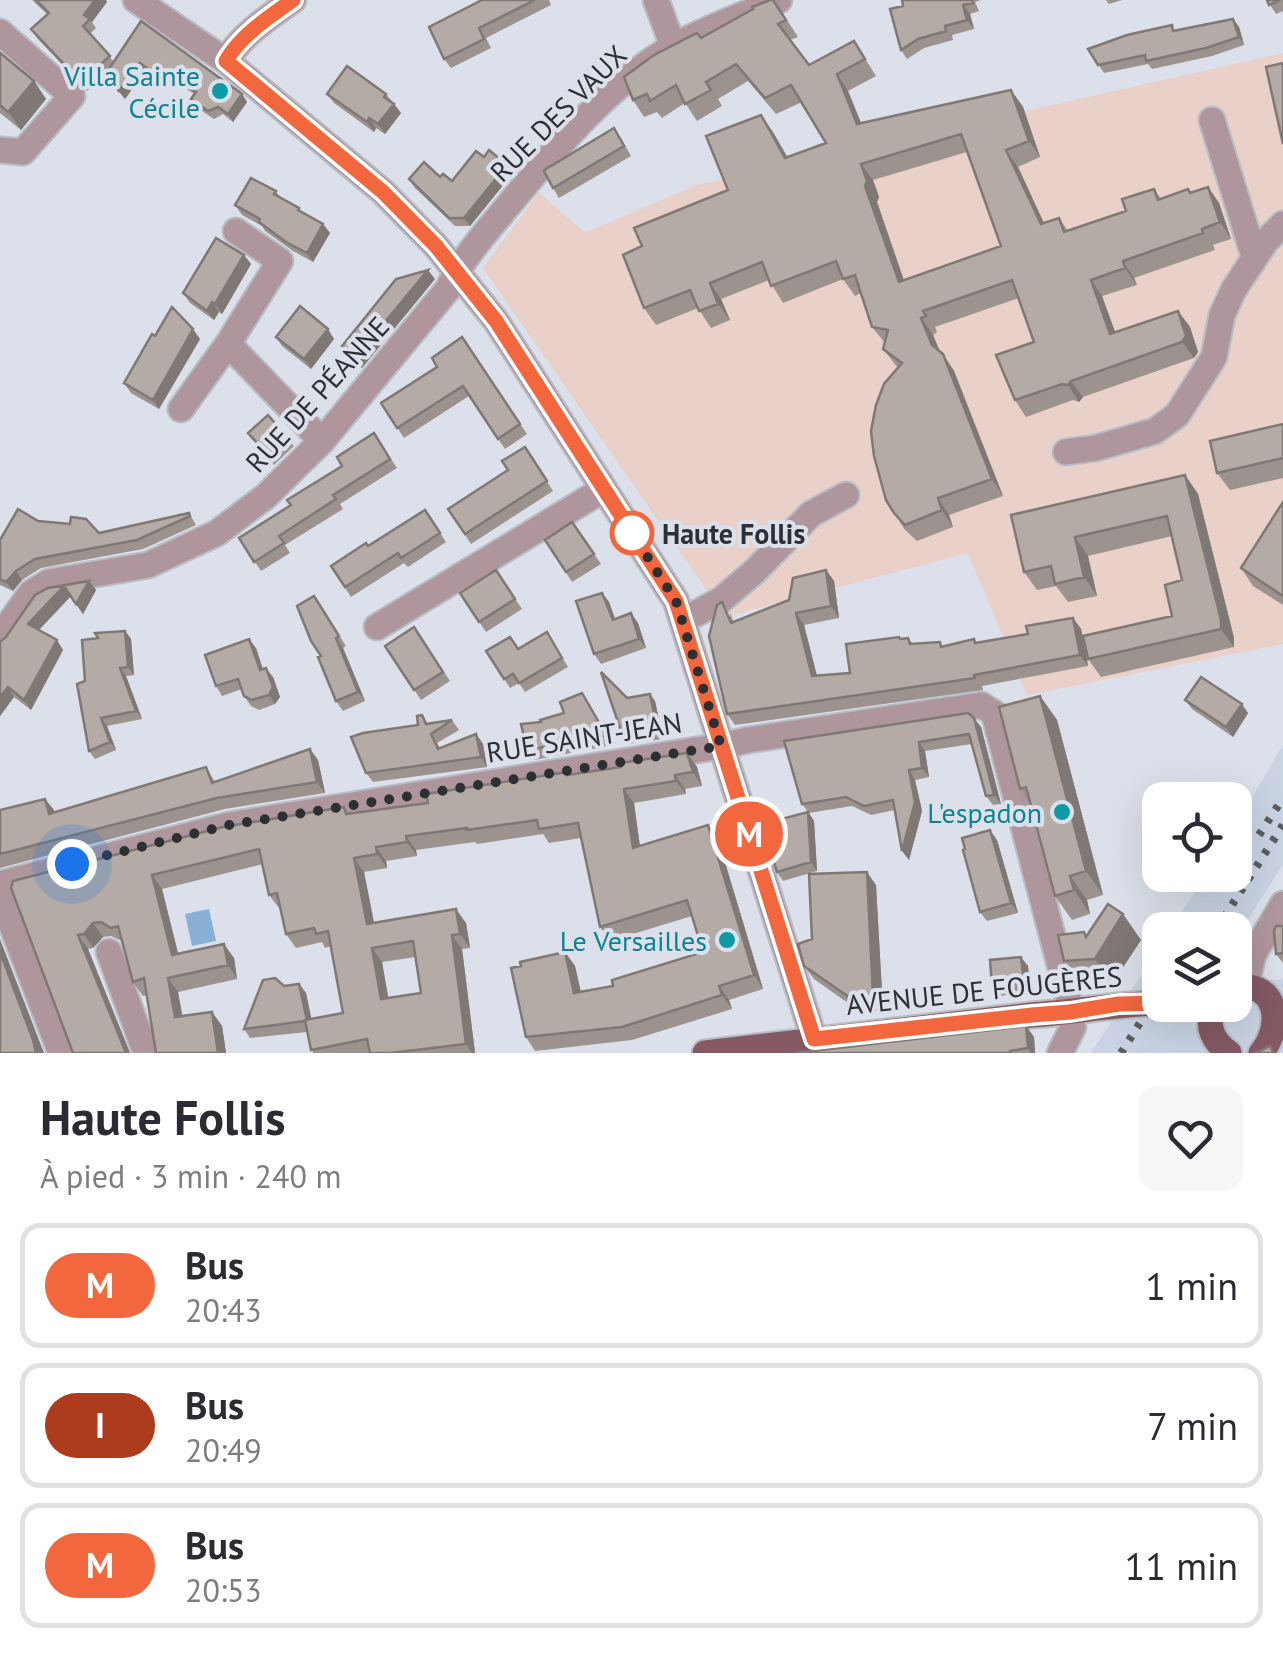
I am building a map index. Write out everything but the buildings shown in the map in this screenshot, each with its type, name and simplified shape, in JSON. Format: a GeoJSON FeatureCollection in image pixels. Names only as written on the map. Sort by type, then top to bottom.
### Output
{"type":"FeatureCollection","features":[{"type":"Feature","properties":{"kind":"main road"},"geometry":{"type":"LineString","coordinates":[[1252,988],[1279,1000],[1281,1024],[1274,1043]]}},
{"type":"Feature","properties":{"kind":"main road","name":"AVENUE DE FOUGÈRES"},"geometry":{"type":"LineString","coordinates":[[705,1053],[1142,1003]]}},
{"type":"Feature","properties":{"kind":"main road"},"geometry":{"type":"LineString","coordinates":[[1209,1022],[1220,1050]]}},
{"type":"Feature","properties":{"kind":"street"},"geometry":{"type":"LineString","coordinates":[[136,0],[226,61],[383,192],[436,246],[496,321],[676,601],[814,1039]]}},
{"type":"Feature","properties":{"kind":"street"},"geometry":{"type":"LineString","coordinates":[[226,61],[235,47],[293,0]]}},
{"type":"Feature","properties":{"kind":"street"},"geometry":{"type":"LineString","coordinates":[[656,0],[673,46]]}},
{"type":"Feature","properties":{"kind":"street","name":"RUE DES VAUX"},"geometry":{"type":"LineString","coordinates":[[456,272],[548,158],[624,80],[673,46],[779,0]]}},
{"type":"Feature","properties":{"kind":"street"},"geometry":{"type":"LineString","coordinates":[[0,32],[72,96],[23,152],[0,150]]}},
{"type":"Feature","properties":{"kind":"street"},"geometry":{"type":"LineString","coordinates":[[1212,120],[1254,256]]}},
{"type":"Feature","properties":{"kind":"street"},"geometry":{"type":"LineString","coordinates":[[1066,452],[1096,448],[1155,430],[1177,415],[1214,358],[1222,315],[1234,289],[1266,240],[1283,224]]}},
{"type":"Feature","properties":{"kind":"street"},"geometry":{"type":"LineString","coordinates":[[181,409],[280,261],[236,231]]}},
{"type":"Feature","properties":{"kind":"street","name":"RUE DE PÉANNE"},"geometry":{"type":"LineString","coordinates":[[0,637],[31,593],[49,582],[148,565],[217,533],[266,496],[322,442],[448,289],[456,272]]}},
{"type":"Feature","properties":{"kind":"street"},"geometry":{"type":"LineString","coordinates":[[228,344],[322,442]]}},
{"type":"Feature","properties":{"kind":"street"},"geometry":{"type":"LineString","coordinates":[[377,627],[604,489]]}},
{"type":"Feature","properties":{"kind":"street"},"geometry":{"type":"LineString","coordinates":[[684,620],[721,600],[811,514],[846,495]]}},
{"type":"Feature","properties":{"kind":"street","name":"RUE SAINT-JEAN"},"geometry":{"type":"LineString","coordinates":[[0,884],[229,825],[981,705],[994,713],[1070,1012]]}},
{"type":"Feature","properties":{"kind":"street"},"geometry":{"type":"LineString","coordinates":[[0,894],[61,1053]]}},
{"type":"Feature","properties":{"kind":"street"},"geometry":{"type":"LineString","coordinates":[[1252,957],[1283,904]]}},
{"type":"Feature","properties":{"kind":"street"},"geometry":{"type":"LineString","coordinates":[[110,952],[146,1053]]}},
{"type":"Feature","properties":{"kind":"street"},"geometry":{"type":"LineString","coordinates":[[1060,1053],[1073,1026],[1070,1012]]}},
{"type":"Feature","properties":{"kind":"shaded area"},"geometry":{"type":"Polygon","coordinates":[[[1283,53],[1283,644],[1027,695],[968,553],[725,617],[483,268],[539,192],[585,233],[697,185],[1283,53]]]}},
{"type":"Feature","properties":{"kind":"shaded area"},"geometry":{"type":"Polygon","coordinates":[[[1283,745],[1283,864],[1252,913],[1182,912],[1195,892],[1252,892],[1252,797],[1283,745]]]}},
{"type":"Feature","properties":{"kind":"shaded area"},"geometry":{"type":"Polygon","coordinates":[[[1252,971],[1264,981],[1283,979],[1283,1053],[1091,1053],[1142,974],[1142,1022],[1252,1022],[1252,971]]]}},
{"type":"Feature","properties":{"kind":"water"},"geometry":{"type":"Polygon","coordinates":[[[209,909],[216,941],[192,946],[185,914],[209,909]]]}},
{"type":"Feature","properties":{"kind":"railway"},"geometry":{"type":"LineString","coordinates":[[1259,835],[1283,798]]}},
{"type":"Feature","properties":{"kind":"railway"},"geometry":{"type":"LineString","coordinates":[[1227,912],[1283,825]]}},
{"type":"Feature","properties":{"kind":"railway"},"geometry":{"type":"LineString","coordinates":[[1121,1053],[1142,1020]]}},
{"type":"Feature","properties":{"kind":"bus line","name":"M"},"geometry":{"type":"LineString","coordinates":[[293,0],[235,47],[226,61],[383,192],[436,246],[496,321],[676,601],[814,1039],[1142,1003]]}},
{"type":"Feature","properties":{"kind":"place","name":"Villa Sainte Cécile"},"geometry":{"type":"Point","coordinates":[220,91]}},
{"type":"Feature","properties":{"kind":"place","name":"Haute Follis"},"geometry":{"type":"Point","coordinates":[632,533]}},
{"type":"Feature","properties":{"kind":"place","name":"L'espadon"},"geometry":{"type":"Point","coordinates":[1062,812]}},
{"type":"Feature","properties":{"kind":"place","name":"Le Versailles"},"geometry":{"type":"Point","coordinates":[727,940]}},
{"type":"Feature","properties":{"kind":"route"},"geometry":{"type":"LineString","coordinates":[[72,864],[229,825],[721,746],[684,620],[632,533]]}}]}
